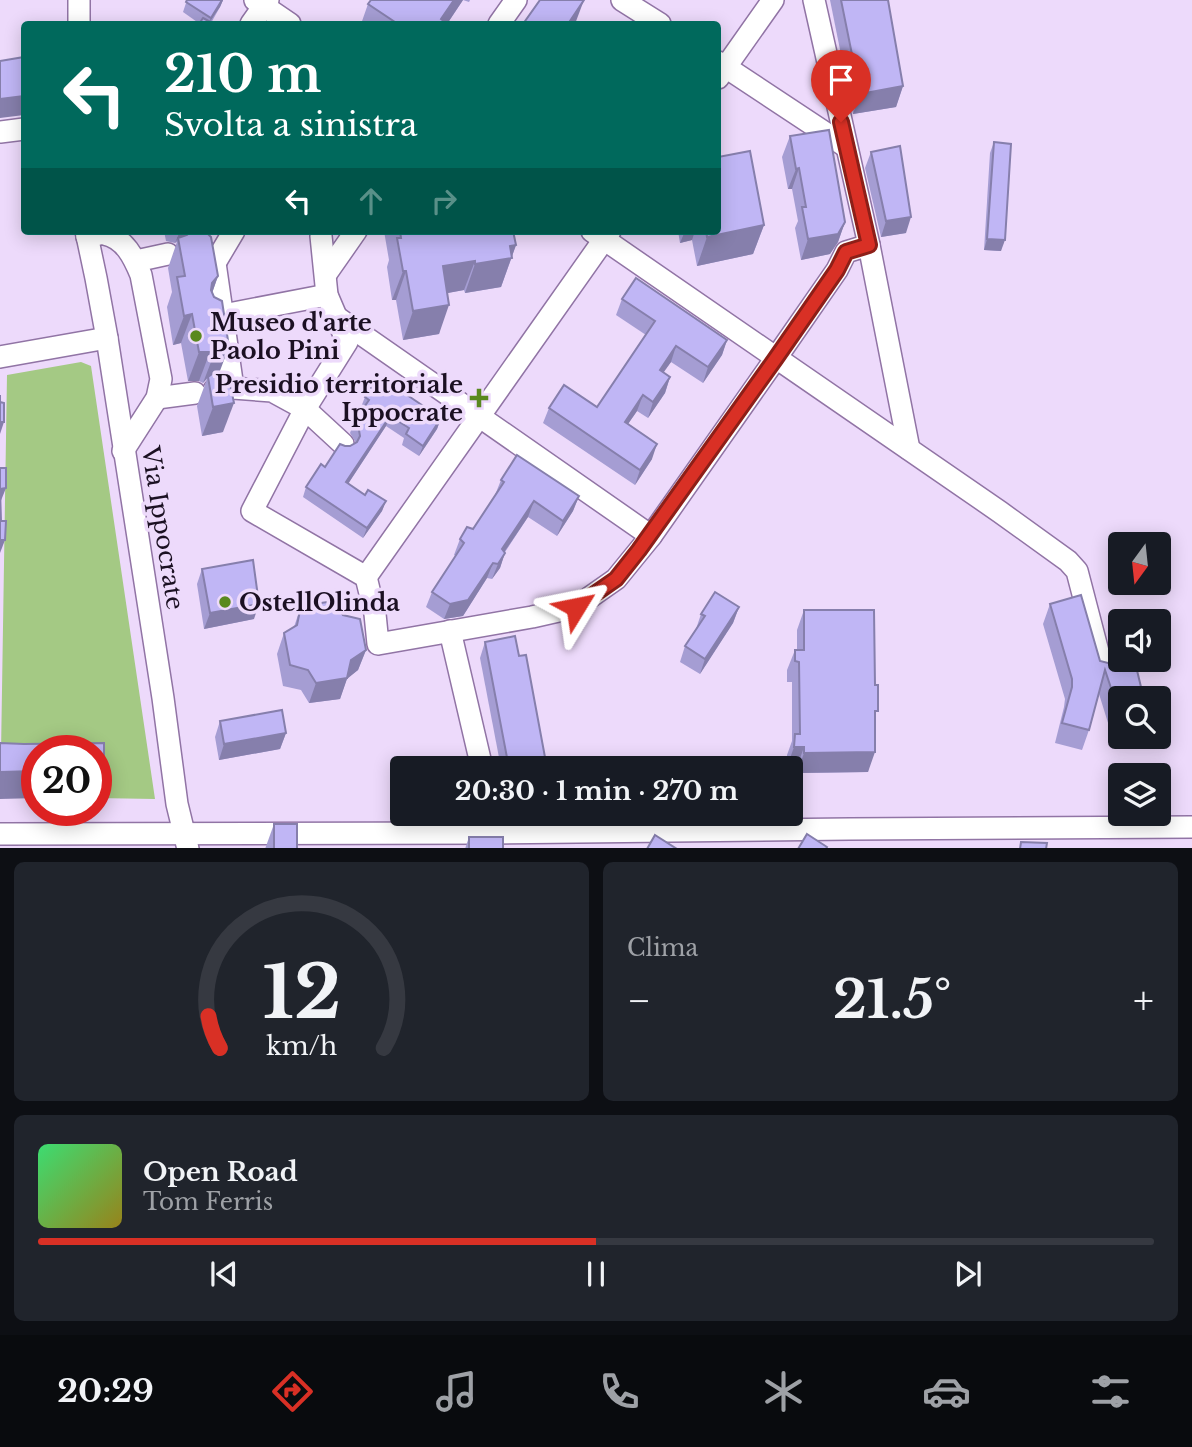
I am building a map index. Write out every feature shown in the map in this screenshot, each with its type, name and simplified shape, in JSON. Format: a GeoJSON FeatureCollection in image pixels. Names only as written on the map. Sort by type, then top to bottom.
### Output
{"type":"FeatureCollection","features":[{"type":"Feature","properties":{"kind":"street"},"geometry":{"type":"LineString","coordinates":[[79,0],[79,21]]}},
{"type":"Feature","properties":{"kind":"street"},"geometry":{"type":"LineString","coordinates":[[501,21],[516,0]]}},
{"type":"Feature","properties":{"kind":"street"},"geometry":{"type":"LineString","coordinates":[[622,0],[655,21]]}},
{"type":"Feature","properties":{"kind":"street"},"geometry":{"type":"LineString","coordinates":[[721,69],[773,0]]}},
{"type":"Feature","properties":{"kind":"street"},"geometry":{"type":"LineString","coordinates":[[814,0],[869,245],[908,449]]}},
{"type":"Feature","properties":{"kind":"street"},"geometry":{"type":"LineString","coordinates":[[252,21],[262,2],[286,21]]}},
{"type":"Feature","properties":{"kind":"street"},"geometry":{"type":"LineString","coordinates":[[721,71],[846,147]]}},
{"type":"Feature","properties":{"kind":"street"},"geometry":{"type":"LineString","coordinates":[[0,132],[21,129]]}},
{"type":"Feature","properties":{"kind":"street","name":"Via Ippocrate"},"geometry":{"type":"LineString","coordinates":[[87,235],[107,338],[177,804],[186,841]]}},
{"type":"Feature","properties":{"kind":"street"},"geometry":{"type":"LineString","coordinates":[[107,235],[119,241],[136,261],[161,379],[157,398],[123,451]]}},
{"type":"Feature","properties":{"kind":"street"},"geometry":{"type":"LineString","coordinates":[[214,390],[218,316],[215,263],[232,235]]}},
{"type":"Feature","properties":{"kind":"street"},"geometry":{"type":"LineString","coordinates":[[317,235],[327,284],[347,342],[305,409],[252,511],[366,578],[376,614],[378,644],[576,607],[616,579],[651,536],[837,270],[846,252],[869,245]]}},
{"type":"Feature","properties":{"kind":"street"},"geometry":{"type":"LineString","coordinates":[[320,235],[342,250]]}},
{"type":"Feature","properties":{"kind":"street"},"geometry":{"type":"LineString","coordinates":[[218,316],[327,284],[342,250],[353,235]]}},
{"type":"Feature","properties":{"kind":"street"},"geometry":{"type":"LineString","coordinates":[[366,578],[481,416],[601,235]]}},
{"type":"Feature","properties":{"kind":"street"},"geometry":{"type":"LineString","coordinates":[[603,235],[1068,561],[1077,571],[1103,671]]}},
{"type":"Feature","properties":{"kind":"street"},"geometry":{"type":"LineString","coordinates":[[136,261],[200,246],[215,263]]}},
{"type":"Feature","properties":{"kind":"street"},"geometry":{"type":"LineString","coordinates":[[338,318],[651,536]]}},
{"type":"Feature","properties":{"kind":"street"},"geometry":{"type":"LineString","coordinates":[[0,357],[107,338]]}},
{"type":"Feature","properties":{"kind":"street"},"geometry":{"type":"LineString","coordinates":[[157,398],[214,390],[272,391],[305,409],[343,444]]}},
{"type":"Feature","properties":{"kind":"street"},"geometry":{"type":"LineString","coordinates":[[450,631],[479,756]]}},
{"type":"Feature","properties":{"kind":"street"},"geometry":{"type":"LineString","coordinates":[[0,834],[186,841],[510,841],[836,839],[1192,827]]}},
{"type":"Feature","properties":{"kind":"green space"},"geometry":{"type":"Polygon","coordinates":[[[81,362],[91,366],[155,799],[112,798],[112,735],[21,735],[21,752],[1,753],[7,375],[81,362]]]}},
{"type":"Feature","properties":{"kind":"building"},"geometry":{"type":"Polygon","coordinates":[[[222,0],[211,18],[186,2],[222,0]]]}},
{"type":"Feature","properties":{"kind":"building"},"geometry":{"type":"Polygon","coordinates":[[[371,0],[454,0],[441,19],[444,21],[394,21],[368,4],[371,0]]]}},
{"type":"Feature","properties":{"kind":"building"},"geometry":{"type":"Polygon","coordinates":[[[540,0],[584,0],[570,21],[525,21],[540,0]]]}},
{"type":"Feature","properties":{"kind":"building"},"geometry":{"type":"Polygon","coordinates":[[[841,0],[888,0],[903,86],[860,94],[841,0]]]}},
{"type":"Feature","properties":{"kind":"building"},"geometry":{"type":"Polygon","coordinates":[[[21,58],[21,96],[0,99],[0,61],[21,58]]]}},
{"type":"Feature","properties":{"kind":"building"},"geometry":{"type":"Polygon","coordinates":[[[829,130],[845,222],[838,234],[808,239],[802,207],[806,207],[790,136],[829,130]]]}},
{"type":"Feature","properties":{"kind":"building"},"geometry":{"type":"Polygon","coordinates":[[[994,142],[1011,144],[1005,240],[987,239],[994,142]]]}},
{"type":"Feature","properties":{"kind":"building"},"geometry":{"type":"Polygon","coordinates":[[[900,146],[911,217],[886,221],[871,152],[900,146]]]}},
{"type":"Feature","properties":{"kind":"building"},"geometry":{"type":"Polygon","coordinates":[[[750,151],[764,225],[721,234],[721,156],[750,151]]]}},
{"type":"Feature","properties":{"kind":"building"},"geometry":{"type":"Polygon","coordinates":[[[187,235],[211,237],[218,276],[212,283],[211,290],[214,297],[222,301],[229,347],[217,350],[214,354],[199,352],[192,314],[184,316],[177,277],[185,276],[178,238],[187,235]]]}},
{"type":"Feature","properties":{"kind":"building"},"geometry":{"type":"Polygon","coordinates":[[[401,235],[514,235],[516,245],[510,246],[512,258],[443,266],[449,305],[413,311],[397,238],[401,238],[401,235]]]}},
{"type":"Feature","properties":{"kind":"building"},"geometry":{"type":"Polygon","coordinates":[[[636,278],[727,340],[708,367],[676,346],[660,370],[670,377],[653,402],[643,395],[625,422],[657,444],[640,470],[549,408],[564,385],[597,407],[655,321],[622,299],[636,278]]]}},
{"type":"Feature","properties":{"kind":"building"},"geometry":{"type":"Polygon","coordinates":[[[216,371],[228,374],[234,403],[213,407],[208,377],[216,371]]]}},
{"type":"Feature","properties":{"kind":"building"},"geometry":{"type":"Polygon","coordinates":[[[379,376],[441,418],[423,446],[406,434],[409,428],[390,416],[346,482],[365,495],[368,490],[386,501],[367,528],[306,487],[321,464],[325,467],[340,444],[350,446],[357,442],[360,436],[354,422],[369,400],[365,397],[379,376]]]}},
{"type":"Feature","properties":{"kind":"building"},"geometry":{"type":"Polygon","coordinates":[[[0,402],[4,403],[4,422],[0,422],[0,402]]]}},
{"type":"Feature","properties":{"kind":"building"},"geometry":{"type":"Polygon","coordinates":[[[517,455],[579,496],[563,521],[534,501],[502,549],[505,553],[498,564],[493,563],[468,600],[450,604],[432,592],[464,543],[460,539],[467,527],[473,529],[504,482],[501,480],[517,455]]]}},
{"type":"Feature","properties":{"kind":"building"},"geometry":{"type":"Polygon","coordinates":[[[0,468],[6,468],[6,488],[0,489],[0,468]]]}},
{"type":"Feature","properties":{"kind":"building"},"geometry":{"type":"Polygon","coordinates":[[[0,489],[1,521],[6,521],[5,540],[0,540],[0,489]]]}},
{"type":"Feature","properties":{"kind":"building"},"geometry":{"type":"Polygon","coordinates":[[[253,560],[259,604],[210,613],[202,569],[253,560]]]}},
{"type":"Feature","properties":{"kind":"building"},"geometry":{"type":"Polygon","coordinates":[[[715,592],[739,607],[705,659],[685,646],[705,616],[701,614],[715,592]]]}},
{"type":"Feature","properties":{"kind":"building"},"geometry":{"type":"Polygon","coordinates":[[[1081,595],[1100,661],[1108,663],[1108,672],[1137,672],[1141,686],[1110,686],[1105,670],[1089,730],[1062,723],[1072,679],[1050,604],[1081,595]]]}},
{"type":"Feature","properties":{"kind":"building"},"geometry":{"type":"Polygon","coordinates":[[[334,601],[343,615],[360,619],[366,650],[351,660],[347,678],[316,683],[308,670],[290,665],[284,633],[297,625],[301,606],[334,601]]]}},
{"type":"Feature","properties":{"kind":"building"},"geometry":{"type":"Polygon","coordinates":[[[804,610],[874,610],[875,685],[878,685],[875,752],[804,753],[804,747],[794,747],[795,734],[800,734],[799,662],[795,661],[795,650],[804,650],[804,610]]]}},
{"type":"Feature","properties":{"kind":"building"},"geometry":{"type":"Polygon","coordinates":[[[515,636],[519,656],[526,655],[545,756],[507,756],[485,642],[515,636]]]}},
{"type":"Feature","properties":{"kind":"building"},"geometry":{"type":"Polygon","coordinates":[[[282,710],[286,733],[224,744],[220,721],[282,710]]]}},
{"type":"Feature","properties":{"kind":"building"},"geometry":{"type":"Polygon","coordinates":[[[0,743],[21,744],[21,771],[0,772],[0,743]]]}},
{"type":"Feature","properties":{"kind":"building"},"geometry":{"type":"Polygon","coordinates":[[[274,824],[297,824],[297,848],[274,848],[274,824]]]}},
{"type":"Feature","properties":{"kind":"building"},"geometry":{"type":"Polygon","coordinates":[[[807,834],[827,847],[826,848],[799,848],[807,834]]]}},
{"type":"Feature","properties":{"kind":"building"},"geometry":{"type":"Polygon","coordinates":[[[655,835],[675,848],[648,848],[655,835]]]}},
{"type":"Feature","properties":{"kind":"building"},"geometry":{"type":"Polygon","coordinates":[[[469,837],[503,837],[503,848],[469,848],[469,837]]]}},
{"type":"Feature","properties":{"kind":"building"},"geometry":{"type":"Polygon","coordinates":[[[1021,842],[1047,843],[1046,848],[1020,848],[1021,842]]]}},
{"type":"Feature","properties":{"kind":"place","name":"Museo d'arte Paolo Pini"},"geometry":{"type":"Point","coordinates":[196,336]}},
{"type":"Feature","properties":{"kind":"place","name":"Presidio territoriale Ippocrate"},"geometry":{"type":"Point","coordinates":[479,398]}},
{"type":"Feature","properties":{"kind":"place","name":"OstellOlinda"},"geometry":{"type":"Point","coordinates":[225,602]}},
{"type":"Feature","properties":{"kind":"route"},"geometry":{"type":"LineString","coordinates":[[576,607],[616,579],[651,536],[837,270],[846,252],[869,245],[841,122]]}}]}
